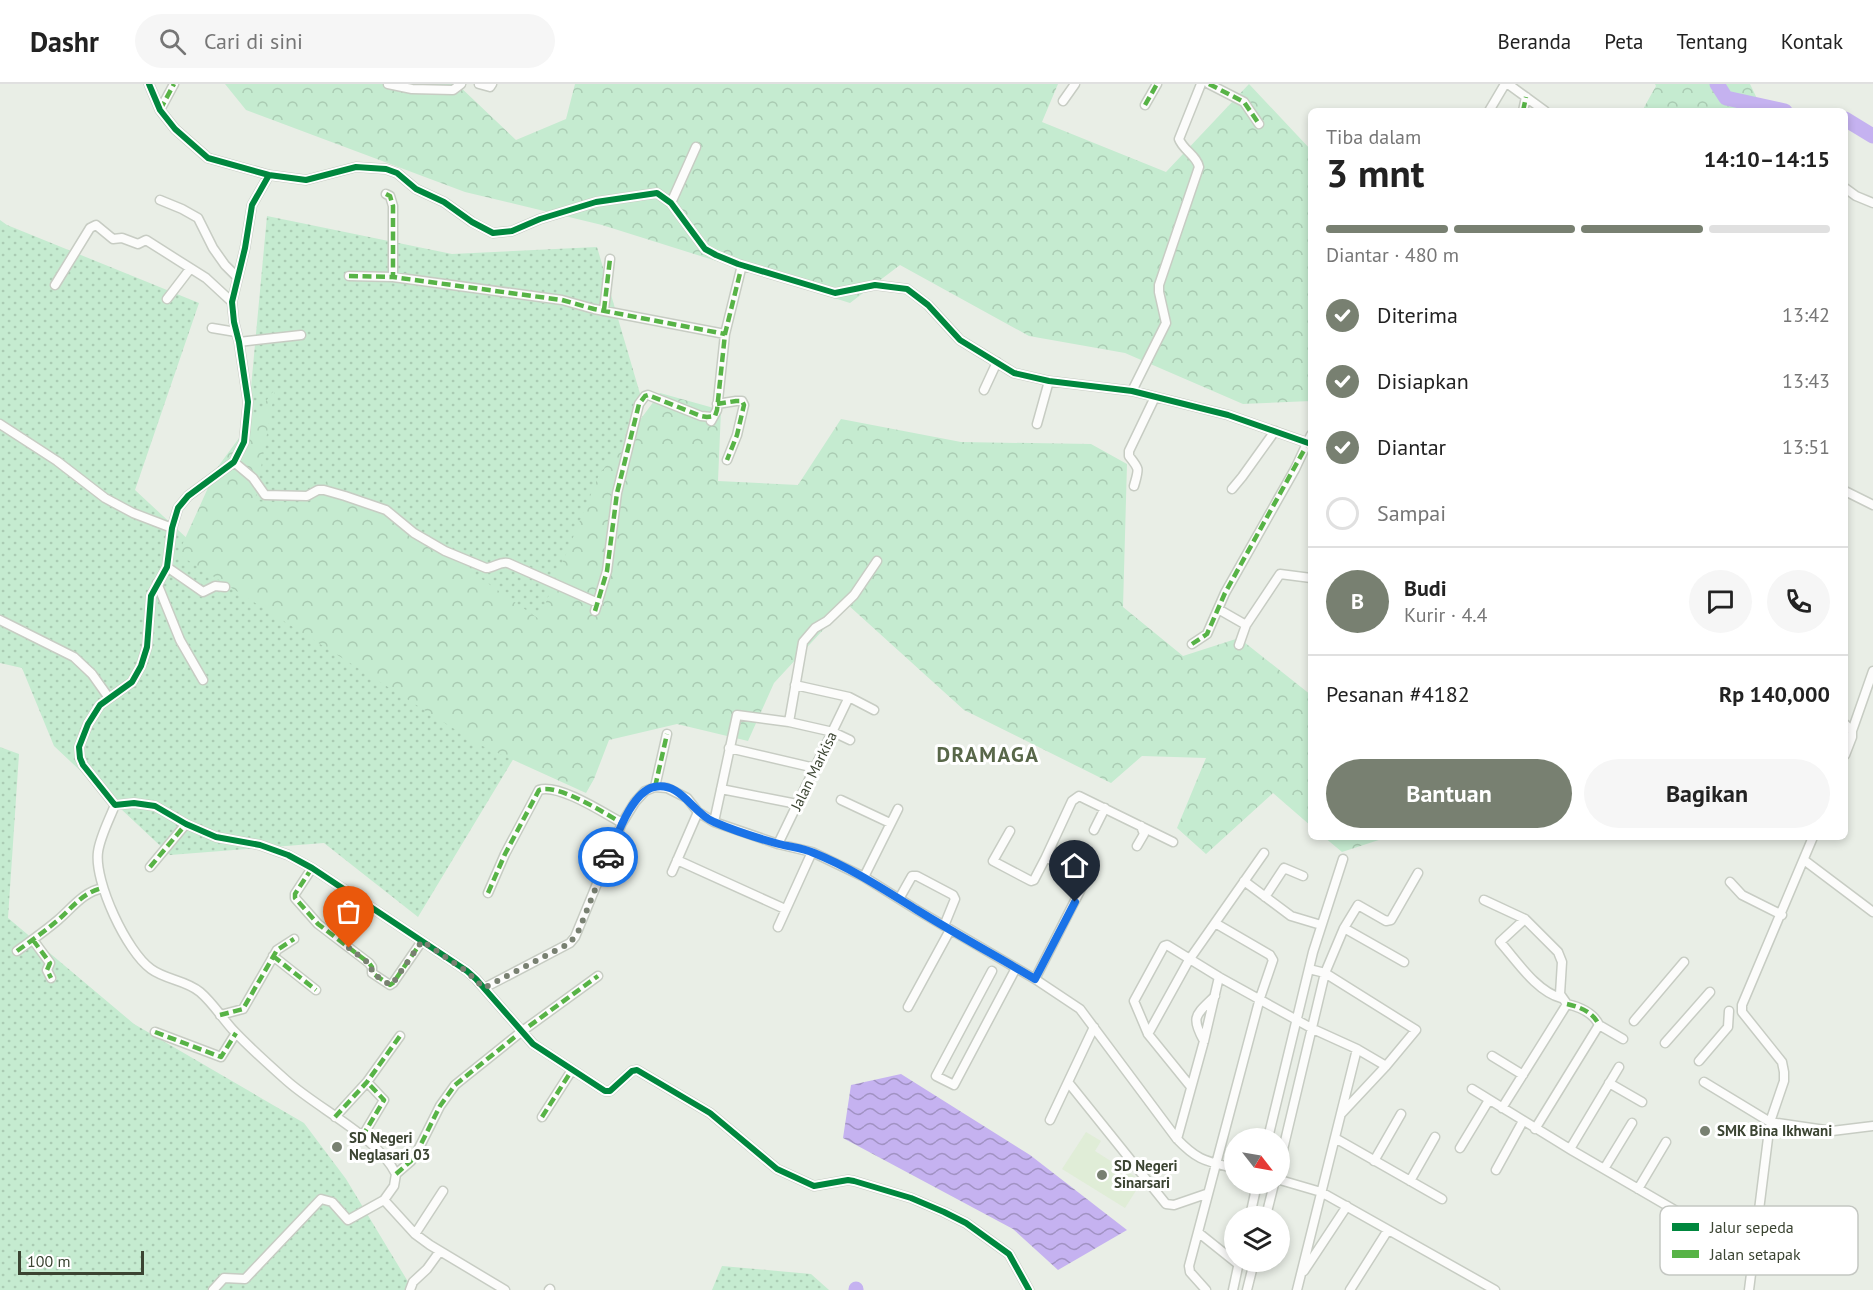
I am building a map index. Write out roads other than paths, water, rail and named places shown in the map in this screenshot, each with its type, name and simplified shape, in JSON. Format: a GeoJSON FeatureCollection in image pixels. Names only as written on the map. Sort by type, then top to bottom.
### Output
{"type":"FeatureCollection","features":[{"type":"Feature","properties":{"kind":"street"},"geometry":{"type":"LineString","coordinates":[[148,84],[160,110],[175,129],[208,158],[269,175],[306,180],[356,168],[386,169],[493,233],[512,231],[596,202],[653,192],[671,203],[705,249],[742,265],[835,293],[875,285],[907,289],[928,305],[960,340],[1014,373],[1049,381],[1132,391],[1228,415],[1308,440]]}},
{"type":"Feature","properties":{"kind":"street"},"geometry":{"type":"LineString","coordinates":[[160,110],[174,84]]}},
{"type":"Feature","properties":{"kind":"street"},"geometry":{"type":"LineString","coordinates":[[388,84],[412,89],[453,90],[461,84]]}},
{"type":"Feature","properties":{"kind":"street"},"geometry":{"type":"LineString","coordinates":[[479,84],[490,87],[492,84]]}},
{"type":"Feature","properties":{"kind":"street"},"geometry":{"type":"LineString","coordinates":[[1063,101],[1075,84]]}},
{"type":"Feature","properties":{"kind":"street"},"geometry":{"type":"LineString","coordinates":[[1145,105],[1157,84]]}},
{"type":"Feature","properties":{"kind":"street"},"geometry":{"type":"LineString","coordinates":[[1132,391],[1166,323],[1159,285],[1199,167],[1198,162],[1179,139],[1201,84]]}},
{"type":"Feature","properties":{"kind":"street"},"geometry":{"type":"LineString","coordinates":[[1209,84],[1244,102],[1259,124]]}},
{"type":"Feature","properties":{"kind":"street"},"geometry":{"type":"LineString","coordinates":[[1491,108],[1507,84],[1541,108]]}},
{"type":"Feature","properties":{"kind":"street"},"geometry":{"type":"LineString","coordinates":[[1524,108],[1526,97]]}},
{"type":"Feature","properties":{"kind":"street"},"geometry":{"type":"LineString","coordinates":[[671,203],[696,147]]}},
{"type":"Feature","properties":{"kind":"street"},"geometry":{"type":"LineString","coordinates":[[115,805],[85,768],[79,753],[92,717],[100,705],[132,682],[141,666],[147,647],[150,602],[157,583],[167,567],[172,528],[178,508],[184,500],[234,462],[244,442],[248,402],[232,302],[252,206],[269,175]]}},
{"type":"Feature","properties":{"kind":"street"},"geometry":{"type":"LineString","coordinates":[[1848,191],[1873,202]]}},
{"type":"Feature","properties":{"kind":"street"},"geometry":{"type":"LineString","coordinates":[[386,194],[390,196],[393,206],[393,277]]}},
{"type":"Feature","properties":{"kind":"street"},"geometry":{"type":"LineString","coordinates":[[160,200],[198,218],[213,248],[237,277]]}},
{"type":"Feature","properties":{"kind":"street"},"geometry":{"type":"LineString","coordinates":[[55,285],[93,225],[102,229],[113,239],[122,238],[138,244],[146,240],[206,278],[232,302]]}},
{"type":"Feature","properties":{"kind":"street"},"geometry":{"type":"LineString","coordinates":[[604,310],[610,259]]}},
{"type":"Feature","properties":{"kind":"street"},"geometry":{"type":"LineString","coordinates":[[234,462],[253,478],[265,495],[307,496],[318,490],[324,490],[345,496],[386,510],[414,533],[445,551],[486,568],[493,568],[502,562],[508,563],[596,607],[609,559],[619,486],[639,404],[648,395],[711,419],[716,414],[725,333],[742,265]]}},
{"type":"Feature","properties":{"kind":"street"},"geometry":{"type":"LineString","coordinates":[[167,299],[190,269]]}},
{"type":"Feature","properties":{"kind":"street"},"geometry":{"type":"LineString","coordinates":[[349,276],[393,277],[562,300],[725,333]]}},
{"type":"Feature","properties":{"kind":"street"},"geometry":{"type":"LineString","coordinates":[[212,328],[236,332]]}},
{"type":"Feature","properties":{"kind":"street"},"geometry":{"type":"LineString","coordinates":[[239,342],[302,335]]}},
{"type":"Feature","properties":{"kind":"street"},"geometry":{"type":"LineString","coordinates":[[984,390],[997,362]]}},
{"type":"Feature","properties":{"kind":"street"},"geometry":{"type":"LineString","coordinates":[[1037,424],[1049,381]]}},
{"type":"Feature","properties":{"kind":"street"},"geometry":{"type":"LineString","coordinates":[[1134,486],[1139,470],[1138,465],[1129,456],[1129,451],[1155,397]]}},
{"type":"Feature","properties":{"kind":"street"},"geometry":{"type":"LineString","coordinates":[[717,404],[741,401],[744,405],[737,435],[727,460]]}},
{"type":"Feature","properties":{"kind":"street"},"geometry":{"type":"LineString","coordinates":[[0,424],[57,461],[105,498],[133,513],[172,528]]}},
{"type":"Feature","properties":{"kind":"street"},"geometry":{"type":"LineString","coordinates":[[1232,489],[1275,431]]}},
{"type":"Feature","properties":{"kind":"street"},"geometry":{"type":"LineString","coordinates":[[1192,644],[1207,634],[1218,609],[1308,445]]}},
{"type":"Feature","properties":{"kind":"street"},"geometry":{"type":"LineString","coordinates":[[1848,492],[1873,504]]}},
{"type":"Feature","properties":{"kind":"street"},"geometry":{"type":"LineString","coordinates":[[789,722],[801,650],[806,637],[854,595],[877,561]]}},
{"type":"Feature","properties":{"kind":"street"},"geometry":{"type":"LineString","coordinates":[[167,567],[201,592],[215,586],[225,587]]}},
{"type":"Feature","properties":{"kind":"street"},"geometry":{"type":"LineString","coordinates":[[1239,645],[1246,625],[1280,574],[1308,578]]}},
{"type":"Feature","properties":{"kind":"street"},"geometry":{"type":"LineString","coordinates":[[157,583],[180,640],[203,680]]}},
{"type":"Feature","properties":{"kind":"street"},"geometry":{"type":"LineString","coordinates":[[1218,609],[1246,625]]}},
{"type":"Feature","properties":{"kind":"street"},"geometry":{"type":"LineString","coordinates":[[0,620],[74,657],[92,674],[109,698]]}},
{"type":"Feature","properties":{"kind":"street"},"geometry":{"type":"LineString","coordinates":[[1848,747],[1852,732],[1870,691],[1873,671]]}},
{"type":"Feature","properties":{"kind":"street"},"geometry":{"type":"LineString","coordinates":[[795,685],[849,697],[874,710]]}},
{"type":"Feature","properties":{"kind":"street","name":"Jalan Markisa"},"geometry":{"type":"LineString","coordinates":[[778,844],[849,697]]}},
{"type":"Feature","properties":{"kind":"street"},"geometry":{"type":"LineString","coordinates":[[714,822],[736,716],[739,714],[832,732],[850,740]]}},
{"type":"Feature","properties":{"kind":"street"},"geometry":{"type":"LineString","coordinates":[[1848,727],[1852,732]]}},
{"type":"Feature","properties":{"kind":"street"},"geometry":{"type":"LineString","coordinates":[[655,786],[667,734]]}},
{"type":"Feature","properties":{"kind":"street"},"geometry":{"type":"LineString","coordinates":[[729,748],[815,768]]}},
{"type":"Feature","properties":{"kind":"street"},"geometry":{"type":"LineString","coordinates":[[484,988],[570,943],[575,937],[622,823],[640,796],[650,788],[655,786],[667,788],[680,794],[691,802],[698,812],[714,822],[778,844],[812,852],[864,877],[1035,979],[1080,1009],[1178,1139],[1198,1158],[1224,1166]]}},
{"type":"Feature","properties":{"kind":"street"},"geometry":{"type":"LineString","coordinates":[[488,893],[505,854],[539,790],[548,788],[568,795],[622,823]]}},
{"type":"Feature","properties":{"kind":"street"},"geometry":{"type":"LineString","coordinates":[[721,789],[797,804]]}},
{"type":"Feature","properties":{"kind":"street"},"geometry":{"type":"LineString","coordinates":[[1010,831],[993,861],[1031,881],[1034,880],[1046,857],[1074,798],[1082,797],[1173,842]]}},
{"type":"Feature","properties":{"kind":"street"},"geometry":{"type":"LineString","coordinates":[[841,800],[890,823]]}},
{"type":"Feature","properties":{"kind":"street"},"geometry":{"type":"LineString","coordinates":[[115,805],[134,803],[155,806],[186,824],[223,840],[274,849],[312,868],[466,971],[533,1044],[608,1092],[632,1071],[637,1070],[710,1113],[777,1169],[814,1186],[854,1181],[911,1198],[950,1214],[1005,1250],[1029,1290]]}},
{"type":"Feature","properties":{"kind":"street"},"geometry":{"type":"LineString","coordinates":[[115,805],[98,851],[103,888],[124,937],[141,961],[152,970],[193,987],[236,1033],[292,1085],[362,1137],[392,1164],[396,1174],[394,1186],[384,1200],[348,1220],[332,1202],[321,1199],[245,1279],[224,1278],[213,1290]]}},
{"type":"Feature","properties":{"kind":"street"},"geometry":{"type":"LineString","coordinates":[[1094,830],[1105,808]]}},
{"type":"Feature","properties":{"kind":"street"},"geometry":{"type":"LineString","coordinates":[[864,877],[898,809]]}},
{"type":"Feature","properties":{"kind":"street"},"geometry":{"type":"LineString","coordinates":[[672,872],[698,812]]}},
{"type":"Feature","properties":{"kind":"street"},"geometry":{"type":"LineString","coordinates":[[150,867],[186,824]]}},
{"type":"Feature","properties":{"kind":"street"},"geometry":{"type":"LineString","coordinates":[[1137,846],[1144,834],[1141,826]]}},
{"type":"Feature","properties":{"kind":"street"},"geometry":{"type":"LineString","coordinates":[[1759,1206],[1770,1122],[1784,1082],[1782,1062],[1742,1012],[1742,1005],[1812,840]]}},
{"type":"Feature","properties":{"kind":"street"},"geometry":{"type":"LineString","coordinates":[[778,927],[812,852]]}},
{"type":"Feature","properties":{"kind":"street"},"geometry":{"type":"LineString","coordinates":[[1148,1034],[1189,960],[1264,853]]}},
{"type":"Feature","properties":{"kind":"street"},"geometry":{"type":"LineString","coordinates":[[1035,979],[1085,880],[1083,876],[1046,857]]}},
{"type":"Feature","properties":{"kind":"street"},"geometry":{"type":"LineString","coordinates":[[1270,1128],[1309,969],[1342,859]]}},
{"type":"Feature","properties":{"kind":"street"},"geometry":{"type":"LineString","coordinates":[[677,860],[785,909]]}},
{"type":"Feature","properties":{"kind":"street"},"geometry":{"type":"LineString","coordinates":[[1804,860],[1873,912]]}},
{"type":"Feature","properties":{"kind":"street"},"geometry":{"type":"LineString","coordinates":[[312,868],[295,898],[318,924],[369,963],[372,973],[386,983],[390,985],[393,983],[422,941]]}},
{"type":"Feature","properties":{"kind":"street"},"geometry":{"type":"LineString","coordinates":[[1265,897],[1284,868],[1303,876]]}},
{"type":"Feature","properties":{"kind":"street"},"geometry":{"type":"LineString","coordinates":[[1288,1128],[1325,973],[1344,928],[1358,905],[1389,921],[1418,873]]}},
{"type":"Feature","properties":{"kind":"street"},"geometry":{"type":"LineString","coordinates":[[899,899],[912,876],[917,876],[953,895],[955,899],[947,928],[908,1007]]}},
{"type":"Feature","properties":{"kind":"street"},"geometry":{"type":"LineString","coordinates":[[1244,881],[1291,916],[1321,925]]}},
{"type":"Feature","properties":{"kind":"street"},"geometry":{"type":"LineString","coordinates":[[1730,882],[1742,896],[1782,915]]}},
{"type":"Feature","properties":{"kind":"street"},"geometry":{"type":"LineString","coordinates":[[16,951],[60,918],[80,898],[103,888]]}},
{"type":"Feature","properties":{"kind":"street"},"geometry":{"type":"LineString","coordinates":[[1484,900],[1525,919],[1562,957],[1564,1001],[1502,1108]]}},
{"type":"Feature","properties":{"kind":"street"},"geometry":{"type":"LineString","coordinates":[[1525,919],[1500,942],[1537,983],[1554,996],[1596,1017],[1599,1025],[1623,1039]]}},
{"type":"Feature","properties":{"kind":"street"},"geometry":{"type":"LineString","coordinates":[[1206,1290],[1189,1269],[1206,1194],[1217,1164],[1272,957],[1215,923]]}},
{"type":"Feature","properties":{"kind":"street"},"geometry":{"type":"LineString","coordinates":[[1344,928],[1404,962]]}},
{"type":"Feature","properties":{"kind":"street"},"geometry":{"type":"LineString","coordinates":[[220,1015],[239,1011],[245,1006],[280,946],[294,939]]}},
{"type":"Feature","properties":{"kind":"street"},"geometry":{"type":"LineString","coordinates":[[33,940],[50,963],[47,970],[51,978]]}},
{"type":"Feature","properties":{"kind":"street"},"geometry":{"type":"LineString","coordinates":[[1191,1087],[1148,1034],[1134,1001],[1164,946],[1167,945],[1189,960],[1313,1029],[1357,1049],[1386,1066]]}},
{"type":"Feature","properties":{"kind":"street"},"geometry":{"type":"LineString","coordinates":[[273,956],[316,990]]}},
{"type":"Feature","properties":{"kind":"street"},"geometry":{"type":"LineString","coordinates":[[1634,1021],[1684,962]]}},
{"type":"Feature","properties":{"kind":"street"},"geometry":{"type":"LineString","coordinates":[[992,971],[936,1076],[954,1085],[1016,968]]}},
{"type":"Feature","properties":{"kind":"street"},"geometry":{"type":"LineString","coordinates":[[1309,969],[1325,973],[1415,1029],[1415,1032],[1386,1066],[1341,1114]]}},
{"type":"Feature","properties":{"kind":"street"},"geometry":{"type":"LineString","coordinates":[[396,1174],[416,1154],[440,1106],[455,1086],[521,1032],[598,976]]}},
{"type":"Feature","properties":{"kind":"street"},"geometry":{"type":"LineString","coordinates":[[1178,1139],[1219,977]]}},
{"type":"Feature","properties":{"kind":"street"},"geometry":{"type":"LineString","coordinates":[[1665,1043],[1710,992]]}},
{"type":"Feature","properties":{"kind":"street"},"geometry":{"type":"LineString","coordinates":[[1204,1041],[1196,1020],[1201,1010],[1215,996]]}},
{"type":"Feature","properties":{"kind":"street"},"geometry":{"type":"LineString","coordinates":[[1699,1061],[1728,1027],[1729,1011]]}},
{"type":"Feature","properties":{"kind":"street"},"geometry":{"type":"LineString","coordinates":[[1535,1129],[1599,1025]]}},
{"type":"Feature","properties":{"kind":"street"},"geometry":{"type":"LineString","coordinates":[[1050,1120],[1094,1027]]}},
{"type":"Feature","properties":{"kind":"street"},"geometry":{"type":"LineString","coordinates":[[155,1032],[220,1057],[236,1033]]}},
{"type":"Feature","properties":{"kind":"street"},"geometry":{"type":"LineString","coordinates":[[335,1117],[367,1082],[400,1036]]}},
{"type":"Feature","properties":{"kind":"street"},"geometry":{"type":"LineString","coordinates":[[1298,1290],[1357,1049]]}},
{"type":"Feature","properties":{"kind":"street"},"geometry":{"type":"LineString","coordinates":[[1492,1056],[1522,1075]]}},
{"type":"Feature","properties":{"kind":"street"},"geometry":{"type":"LineString","coordinates":[[1570,1149],[1618,1068]]}},
{"type":"Feature","properties":{"kind":"street"},"geometry":{"type":"LineString","coordinates":[[542,1117],[572,1070]]}},
{"type":"Feature","properties":{"kind":"street"},"geometry":{"type":"LineString","coordinates":[[362,1137],[384,1100],[367,1082]]}},
{"type":"Feature","properties":{"kind":"street"},"geometry":{"type":"LineString","coordinates":[[1068,1082],[1166,1204],[1173,1205],[1206,1194]]}},
{"type":"Feature","properties":{"kind":"street"},"geometry":{"type":"LineString","coordinates":[[1609,1083],[1642,1102]]}},
{"type":"Feature","properties":{"kind":"street"},"geometry":{"type":"LineString","coordinates":[[1704,1083],[1770,1122],[1832,1131],[1873,1126]]}},
{"type":"Feature","properties":{"kind":"street"},"geometry":{"type":"LineString","coordinates":[[1472,1089],[1535,1129],[1667,1206]]}},
{"type":"Feature","properties":{"kind":"street"},"geometry":{"type":"LineString","coordinates":[[1460,1148],[1489,1100]]}},
{"type":"Feature","properties":{"kind":"street"},"geometry":{"type":"LineString","coordinates":[[1374,1161],[1401,1114]]}},
{"type":"Feature","properties":{"kind":"street"},"geometry":{"type":"LineString","coordinates":[[1496,1170],[1523,1121]]}},
{"type":"Feature","properties":{"kind":"street"},"geometry":{"type":"LineString","coordinates":[[1604,1169],[1632,1123]]}},
{"type":"Feature","properties":{"kind":"street"},"geometry":{"type":"LineString","coordinates":[[1410,1181],[1435,1137]]}},
{"type":"Feature","properties":{"kind":"street"},"geometry":{"type":"LineString","coordinates":[[1335,1138],[1442,1199]]}},
{"type":"Feature","properties":{"kind":"street"},"geometry":{"type":"LineString","coordinates":[[1638,1189],[1666,1142]]}},
{"type":"Feature","properties":{"kind":"street"},"geometry":{"type":"LineString","coordinates":[[1290,1183],[1321,1192],[1495,1290]]}},
{"type":"Feature","properties":{"kind":"street"},"geometry":{"type":"LineString","coordinates":[[415,1234],[443,1191]]}},
{"type":"Feature","properties":{"kind":"street"},"geometry":{"type":"LineString","coordinates":[[384,1200],[415,1234],[505,1290]]}},
{"type":"Feature","properties":{"kind":"street"},"geometry":{"type":"LineString","coordinates":[[1301,1276],[1347,1206]]}},
{"type":"Feature","properties":{"kind":"street"},"geometry":{"type":"LineString","coordinates":[[1350,1290],[1388,1230]]}},
{"type":"Feature","properties":{"kind":"street"},"geometry":{"type":"LineString","coordinates":[[1199,1233],[1224,1252]]}},
{"type":"Feature","properties":{"kind":"street"},"geometry":{"type":"LineString","coordinates":[[410,1290],[413,1282],[427,1269],[440,1251]]}},
{"type":"Feature","properties":{"kind":"street"},"geometry":{"type":"LineString","coordinates":[[1233,1290],[1237,1272]]}},
{"type":"Feature","properties":{"kind":"street"},"geometry":{"type":"LineString","coordinates":[[1247,1290],[1252,1272]]}},
{"type":"Feature","properties":{"kind":"street"},"geometry":{"type":"LineString","coordinates":[[1749,1290],[1751,1275]]}},
{"type":"Feature","properties":{"kind":"water"},"geometry":{"type":"Polygon","coordinates":[[[901,1074],[1030,1155],[1127,1230],[1058,1270],[1013,1229],[843,1138],[851,1085],[901,1074]]]}},
{"type":"Feature","properties":{"kind":"waterway"},"geometry":{"type":"LineString","coordinates":[[1717,84],[1726,98],[1771,108]]}},
{"type":"Feature","properties":{"kind":"waterway"},"geometry":{"type":"LineString","coordinates":[[1848,121],[1873,136]]}},
{"type":"Feature","properties":{"kind":"place","name":"SMK Bina Ikhwani"},"geometry":{"type":"Point","coordinates":[1705,1131]}},
{"type":"Feature","properties":{"kind":"place","name":"SD Negeri Neglasari 03"},"geometry":{"type":"Point","coordinates":[337,1147]}},
{"type":"Feature","properties":{"kind":"place","name":"SD Negeri Sinarsari"},"geometry":{"type":"Point","coordinates":[1102,1175]}},
{"type":"Feature","properties":{"kind":"district","name":"DRAMAGA"},"geometry":{"type":"Point","coordinates":[988,755]}}]}
